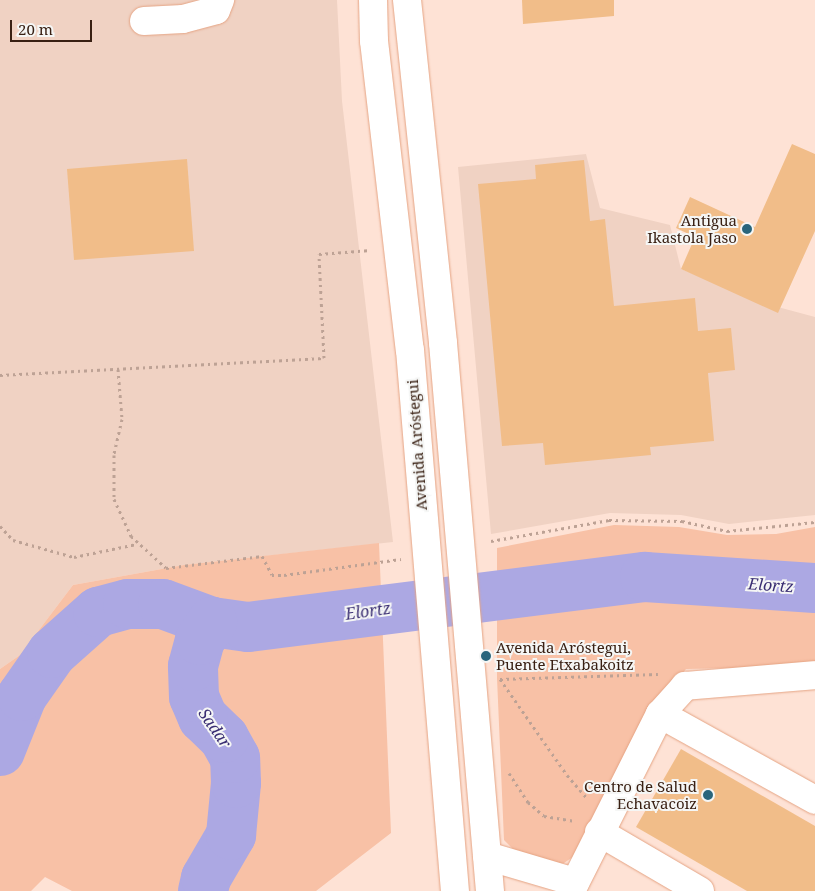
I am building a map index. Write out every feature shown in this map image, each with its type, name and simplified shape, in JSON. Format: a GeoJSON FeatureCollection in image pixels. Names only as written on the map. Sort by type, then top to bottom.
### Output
{"type":"FeatureCollection","features":[{"type":"Feature","properties":{"kind":"main road"},"geometry":{"type":"LineString","coordinates":[[144,21],[183,19],[216,10],[220,0]]}},
{"type":"Feature","properties":{"kind":"main road","name":"Avenida Aróstegui"},"geometry":{"type":"LineString","coordinates":[[373,0],[374,41],[410,350],[424,561],[438,690],[455,891]]}},
{"type":"Feature","properties":{"kind":"main road"},"geometry":{"type":"LineString","coordinates":[[407,0],[462,558],[490,891]]}},
{"type":"Feature","properties":{"kind":"main road"},"geometry":{"type":"LineString","coordinates":[[487,856],[573,887],[591,825],[660,714],[685,686],[815,675]]}},
{"type":"Feature","properties":{"kind":"main road"},"geometry":{"type":"LineString","coordinates":[[660,714],[815,800]]}},
{"type":"Feature","properties":{"kind":"main road"},"geometry":{"type":"LineString","coordinates":[[591,825],[700,891]]}},
{"type":"Feature","properties":{"kind":"path"},"geometry":{"type":"LineString","coordinates":[[0,375],[324,358],[320,254],[371,250]]}},
{"type":"Feature","properties":{"kind":"path"},"geometry":{"type":"LineString","coordinates":[[118,369],[122,419],[114,455],[114,499],[138,544],[166,568],[262,556],[272,575],[284,575],[387,561]]}},
{"type":"Feature","properties":{"kind":"path"},"geometry":{"type":"LineString","coordinates":[[491,542],[609,520],[682,521],[727,531],[815,522]]}},
{"type":"Feature","properties":{"kind":"path"},"geometry":{"type":"LineString","coordinates":[[1,526],[13,540],[74,557],[138,544]]}},
{"type":"Feature","properties":{"kind":"path"},"geometry":{"type":"LineString","coordinates":[[592,802],[567,775],[500,679],[657,672],[661,678]]}},
{"type":"Feature","properties":{"kind":"path"},"geometry":{"type":"LineString","coordinates":[[507,769],[528,802],[544,816],[560,821],[576,821],[591,825]]}},
{"type":"Feature","properties":{"kind":"shaded area"},"geometry":{"type":"Polygon","coordinates":[[[0,0],[337,0],[342,101],[393,542],[184,565],[73,585],[20,655],[0,669],[0,0]]]}},
{"type":"Feature","properties":{"kind":"shaded area"},"geometry":{"type":"Polygon","coordinates":[[[586,154],[600,208],[670,225],[681,269],[763,303],[815,317],[815,515],[729,524],[681,515],[610,513],[491,534],[458,167],[586,154]]]}},
{"type":"Feature","properties":{"kind":"shaded area"},"geometry":{"type":"Polygon","coordinates":[[[614,525],[679,527],[727,535],[776,534],[815,527],[815,666],[686,669],[671,687],[577,854],[564,863],[543,868],[518,854],[504,840],[497,678],[497,548],[614,525]]]}},
{"type":"Feature","properties":{"kind":"shaded area"},"geometry":{"type":"Polygon","coordinates":[[[379,543],[391,833],[316,891],[72,891],[45,877],[31,891],[0,891],[0,669],[20,655],[73,585],[184,565],[379,543]]]}},
{"type":"Feature","properties":{"kind":"building"},"geometry":{"type":"Polygon","coordinates":[[[522,0],[614,0],[614,16],[523,24],[522,0]]]}},
{"type":"Feature","properties":{"kind":"building","name":"Antigua Ikastola Jaso"},"geometry":{"type":"Polygon","coordinates":[[[792,144],[815,154],[815,231],[778,313],[681,269],[695,237],[676,228],[690,197],[755,227],[792,144]]]}},
{"type":"Feature","properties":{"kind":"building"},"geometry":{"type":"Polygon","coordinates":[[[187,159],[194,251],[74,260],[67,169],[187,159]]]}},
{"type":"Feature","properties":{"kind":"building"},"geometry":{"type":"Polygon","coordinates":[[[584,160],[590,221],[605,219],[614,306],[695,298],[698,331],[731,328],[735,370],[708,373],[714,441],[650,447],[651,455],[545,465],[543,443],[502,446],[478,184],[536,179],[535,165],[584,160]]]}},
{"type":"Feature","properties":{"kind":"building"},"geometry":{"type":"Polygon","coordinates":[[[681,749],[815,826],[815,891],[747,891],[636,827],[681,749]]]}},
{"type":"Feature","properties":{"kind":"waterway","name":"Elortz"},"geometry":{"type":"LineString","coordinates":[[0,751],[22,696],[52,653],[98,612],[128,604],[163,604],[212,622],[248,627],[645,577],[815,588]]}},
{"type":"Feature","properties":{"kind":"waterway","name":"Sadar"},"geometry":{"type":"LineString","coordinates":[[203,891],[206,878],[231,835],[236,783],[235,758],[224,738],[203,718],[194,697],[193,666],[200,640],[212,622]]}},
{"type":"Feature","properties":{"kind":"place","name":"Antigua Ikastola Jaso"},"geometry":{"type":"Point","coordinates":[747,229]}},
{"type":"Feature","properties":{"kind":"place","name":"Avenida Aróstegui, Puente Etxabakoitz"},"geometry":{"type":"Point","coordinates":[486,656]}},
{"type":"Feature","properties":{"kind":"place","name":"Centro de Salud Echavacoiz"},"geometry":{"type":"Point","coordinates":[708,795]}}]}
